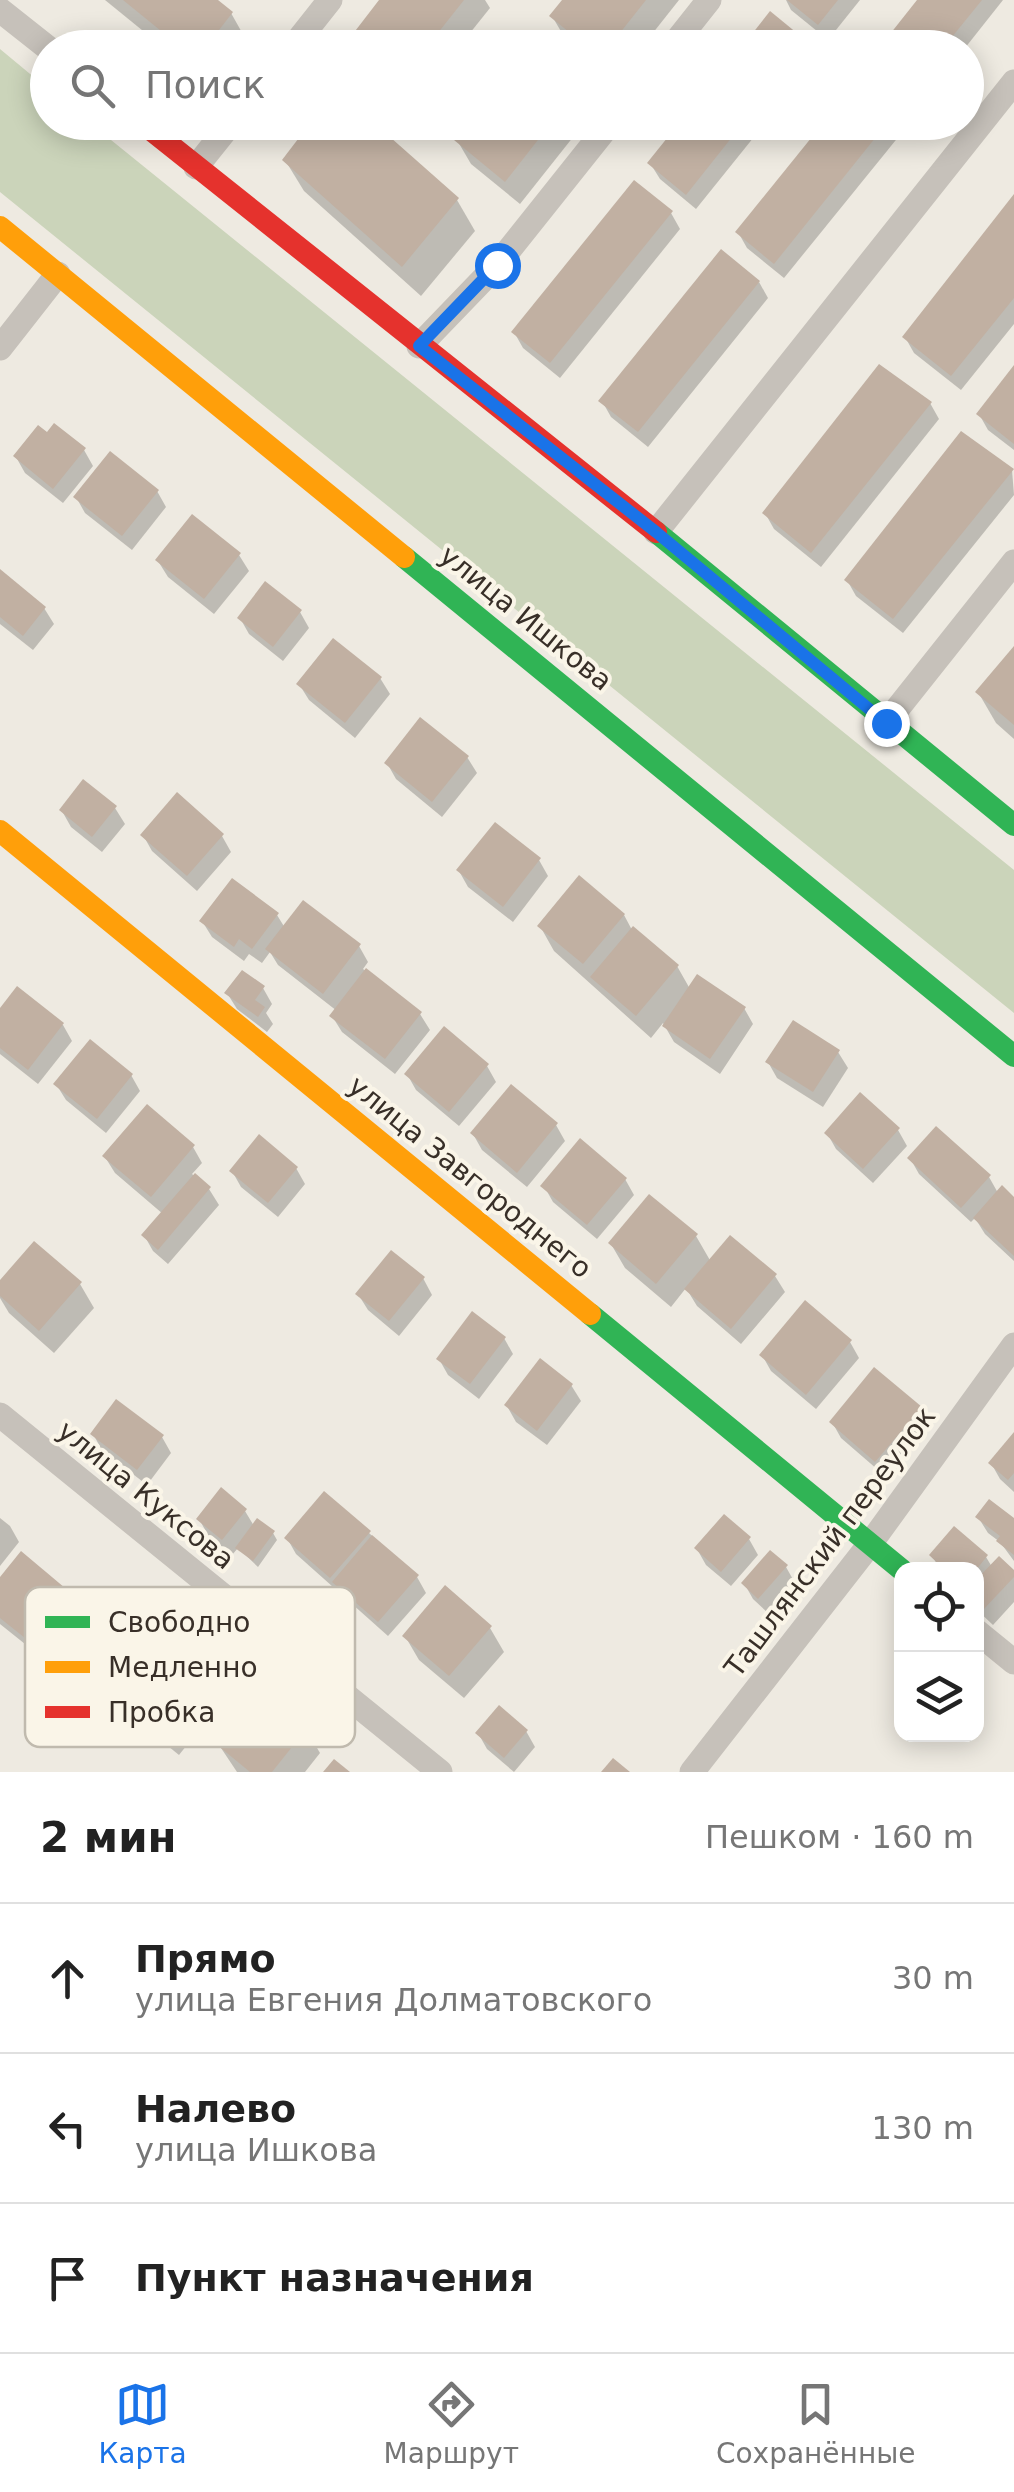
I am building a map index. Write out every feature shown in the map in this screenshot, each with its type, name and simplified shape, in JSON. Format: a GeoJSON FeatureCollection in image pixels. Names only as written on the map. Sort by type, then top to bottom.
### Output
{"type":"FeatureCollection","features":[{"type":"Feature","properties":{"kind":"street"},"geometry":{"type":"LineString","coordinates":[[306,30],[330,0]]}},
{"type":"Feature","properties":{"kind":"street"},"geometry":{"type":"LineString","coordinates":[[685,30],[709,0]]}},
{"type":"Feature","properties":{"kind":"street"},"geometry":{"type":"LineString","coordinates":[[0,10],[30,34]]}},
{"type":"Feature","properties":{"kind":"street"},"geometry":{"type":"LineString","coordinates":[[984,120],[1014,82]]}},
{"type":"Feature","properties":{"kind":"street"},"geometry":{"type":"LineString","coordinates":[[162,140],[656,532],[1014,824]]}},
{"type":"Feature","properties":{"kind":"street"},"geometry":{"type":"LineString","coordinates":[[196,167],[218,140]]}},
{"type":"Feature","properties":{"kind":"street"},"geometry":{"type":"LineString","coordinates":[[419,346],[497,265],[597,140]]}},
{"type":"Feature","properties":{"kind":"street"},"geometry":{"type":"LineString","coordinates":[[656,532],[968,140]]}},
{"type":"Feature","properties":{"kind":"street","name":"улица Ишкова"},"geometry":{"type":"LineString","coordinates":[[0,227],[1014,1056]]}},
{"type":"Feature","properties":{"kind":"street"},"geometry":{"type":"LineString","coordinates":[[0,348],[58,274]]}},
{"type":"Feature","properties":{"kind":"street"},"geometry":{"type":"LineString","coordinates":[[886,723],[1014,562]]}},
{"type":"Feature","properties":{"kind":"street","name":"улица Завгороднего"},"geometry":{"type":"LineString","coordinates":[[0,831],[894,1564]]}},
{"type":"Feature","properties":{"kind":"street","name":"Ташлянский переулок"},"geometry":{"type":"LineString","coordinates":[[692,1772],[870,1544],[1014,1345]]}},
{"type":"Feature","properties":{"kind":"street","name":"улица Куксова"},"geometry":{"type":"LineString","coordinates":[[0,1415],[212,1587]]}},
{"type":"Feature","properties":{"kind":"street"},"geometry":{"type":"LineString","coordinates":[[984,1638],[1014,1662]]}},
{"type":"Feature","properties":{"kind":"street","name":"улица Куксова"},"geometry":{"type":"LineString","coordinates":[[355,1703],[440,1772]]}},
{"type":"Feature","properties":{"kind":"green space"},"geometry":{"type":"Polygon","coordinates":[[[0,49],[30,74],[30,140],[111,140],[1014,870],[1014,1013],[0,192],[0,49]]]}},
{"type":"Feature","properties":{"kind":"building"},"geometry":{"type":"Polygon","coordinates":[[[123,0],[218,0],[233,12],[219,30],[160,30],[123,0]]]}},
{"type":"Feature","properties":{"kind":"building"},"geometry":{"type":"Polygon","coordinates":[[[379,0],[464,0],[440,30],[356,30],[379,0]]]}},
{"type":"Feature","properties":{"kind":"building"},"geometry":{"type":"Polygon","coordinates":[[[562,0],[646,0],[622,30],[566,30],[549,16],[562,0]]]}},
{"type":"Feature","properties":{"kind":"building"},"geometry":{"type":"Polygon","coordinates":[[[787,0],[838,0],[818,25],[787,0]]]}},
{"type":"Feature","properties":{"kind":"building"},"geometry":{"type":"Polygon","coordinates":[[[917,0],[982,0],[958,30],[893,30],[917,0]]]}},
{"type":"Feature","properties":{"kind":"building"},"geometry":{"type":"Polygon","coordinates":[[[770,11],[793,30],[755,30],[770,11]]]}},
{"type":"Feature","properties":{"kind":"building"},"geometry":{"type":"Polygon","coordinates":[[[297,140],[393,140],[459,198],[402,267],[282,160],[297,140]]]}},
{"type":"Feature","properties":{"kind":"building"},"geometry":{"type":"Polygon","coordinates":[[[454,140],[538,140],[505,182],[454,140]]]}},
{"type":"Feature","properties":{"kind":"building"},"geometry":{"type":"Polygon","coordinates":[[[666,140],[730,140],[686,195],[647,163],[666,140]]]}},
{"type":"Feature","properties":{"kind":"building"},"geometry":{"type":"Polygon","coordinates":[[[809,140],[874,140],[774,264],[735,232],[809,140]]]}},
{"type":"Feature","properties":{"kind":"building"},"geometry":{"type":"Polygon","coordinates":[[[634,180],[673,211],[550,363],[511,332],[634,180]]]}},
{"type":"Feature","properties":{"kind":"building"},"geometry":{"type":"Polygon","coordinates":[[[1014,194],[1014,298],[951,376],[902,337],[1014,194]]]}},
{"type":"Feature","properties":{"kind":"building"},"geometry":{"type":"Polygon","coordinates":[[[721,249],[760,281],[638,432],[598,401],[721,249]]]}},
{"type":"Feature","properties":{"kind":"building"},"geometry":{"type":"Polygon","coordinates":[[[879,364],[932,402],[811,553],[762,513],[879,364]]]}},
{"type":"Feature","properties":{"kind":"building"},"geometry":{"type":"Polygon","coordinates":[[[1014,365],[1014,444],[976,414],[1014,365]]]}},
{"type":"Feature","properties":{"kind":"building"},"geometry":{"type":"Polygon","coordinates":[[[54,423],[86,448],[53,489],[13,456],[38,425],[47,432],[54,423]]]}},
{"type":"Feature","properties":{"kind":"building"},"geometry":{"type":"Polygon","coordinates":[[[961,431],[1014,469],[893,619],[844,580],[961,431]]]}},
{"type":"Feature","properties":{"kind":"building"},"geometry":{"type":"Polygon","coordinates":[[[110,451],[159,490],[122,536],[73,497],[110,451]]]}},
{"type":"Feature","properties":{"kind":"building"},"geometry":{"type":"Polygon","coordinates":[[[192,514],[241,553],[204,599],[155,560],[192,514]]]}},
{"type":"Feature","properties":{"kind":"building"},"geometry":{"type":"Polygon","coordinates":[[[0,569],[46,607],[23,636],[0,617],[0,569]]]}},
{"type":"Feature","properties":{"kind":"building"},"geometry":{"type":"Polygon","coordinates":[[[265,581],[302,610],[273,647],[237,618],[265,581]]]}},
{"type":"Feature","properties":{"kind":"building"},"geometry":{"type":"Polygon","coordinates":[[[333,638],[382,677],[345,723],[296,684],[333,638]]]}},
{"type":"Feature","properties":{"kind":"building"},"geometry":{"type":"Polygon","coordinates":[[[1014,646],[1014,725],[975,692],[1014,646]]]}},
{"type":"Feature","properties":{"kind":"building"},"geometry":{"type":"Polygon","coordinates":[[[420,717],[469,756],[432,802],[384,763],[420,717]]]}},
{"type":"Feature","properties":{"kind":"building"},"geometry":{"type":"Polygon","coordinates":[[[83,779],[117,806],[92,837],[59,810],[83,779]]]}},
{"type":"Feature","properties":{"kind":"building"},"geometry":{"type":"Polygon","coordinates":[[[177,792],[224,834],[187,876],[140,835],[177,792]]]}},
{"type":"Feature","properties":{"kind":"building"},"geometry":{"type":"Polygon","coordinates":[[[495,822],[541,858],[503,907],[456,870],[495,822]]]}},
{"type":"Feature","properties":{"kind":"building"},"geometry":{"type":"Polygon","coordinates":[[[579,875],[625,914],[583,964],[537,926],[579,875]]]}},
{"type":"Feature","properties":{"kind":"building"},"geometry":{"type":"Polygon","coordinates":[[[232,878],[279,913],[252,949],[239,939],[234,947],[199,921],[232,878]]]}},
{"type":"Feature","properties":{"kind":"building"},"geometry":{"type":"Polygon","coordinates":[[[303,900],[361,944],[323,994],[265,949],[303,900]]]}},
{"type":"Feature","properties":{"kind":"building"},"geometry":{"type":"Polygon","coordinates":[[[633,926],[679,965],[636,1016],[590,977],[633,926]]]}},
{"type":"Feature","properties":{"kind":"building"},"geometry":{"type":"Polygon","coordinates":[[[366,968],[422,1012],[385,1059],[329,1016],[366,968]]]}},
{"type":"Feature","properties":{"kind":"building"},"geometry":{"type":"Polygon","coordinates":[[[242,970],[265,986],[255,1000],[265,1007],[258,1017],[224,993],[242,970]]]}},
{"type":"Feature","properties":{"kind":"building"},"geometry":{"type":"Polygon","coordinates":[[[697,974],[746,1007],[710,1059],[662,1026],[697,974]]]}},
{"type":"Feature","properties":{"kind":"building"},"geometry":{"type":"Polygon","coordinates":[[[17,986],[64,1023],[28,1070],[0,1048],[0,1008],[17,986]]]}},
{"type":"Feature","properties":{"kind":"building"},"geometry":{"type":"Polygon","coordinates":[[[793,1020],[840,1050],[813,1092],[765,1062],[793,1020]]]}},
{"type":"Feature","properties":{"kind":"building"},"geometry":{"type":"Polygon","coordinates":[[[444,1026],[489,1064],[449,1112],[404,1074],[444,1026]]]}},
{"type":"Feature","properties":{"kind":"building"},"geometry":{"type":"Polygon","coordinates":[[[90,1039],[133,1074],[97,1119],[53,1084],[90,1039]]]}},
{"type":"Feature","properties":{"kind":"building"},"geometry":{"type":"Polygon","coordinates":[[[511,1084],[558,1123],[517,1173],[470,1133],[511,1084]]]}},
{"type":"Feature","properties":{"kind":"building"},"geometry":{"type":"Polygon","coordinates":[[[860,1092],[900,1128],[863,1169],[824,1133],[860,1092]]]}},
{"type":"Feature","properties":{"kind":"building"},"geometry":{"type":"Polygon","coordinates":[[[147,1104],[195,1145],[151,1197],[102,1156],[147,1104]]]}},
{"type":"Feature","properties":{"kind":"building"},"geometry":{"type":"Polygon","coordinates":[[[936,1126],[991,1175],[961,1208],[907,1158],[936,1126]]]}},
{"type":"Feature","properties":{"kind":"building"},"geometry":{"type":"Polygon","coordinates":[[[259,1134],[298,1167],[268,1203],[229,1171],[259,1134]]]}},
{"type":"Feature","properties":{"kind":"building"},"geometry":{"type":"Polygon","coordinates":[[[580,1138],[627,1178],[587,1225],[540,1186],[580,1138]]]}},
{"type":"Feature","properties":{"kind":"building"},"geometry":{"type":"Polygon","coordinates":[[[195,1173],[211,1187],[158,1250],[141,1235],[195,1173]]]}},
{"type":"Feature","properties":{"kind":"building"},"geometry":{"type":"Polygon","coordinates":[[[1002,1185],[1014,1197],[1014,1256],[973,1218],[1002,1185]]]}},
{"type":"Feature","properties":{"kind":"building"},"geometry":{"type":"Polygon","coordinates":[[[649,1194],[698,1234],[656,1284],[608,1243],[649,1194]]]}},
{"type":"Feature","properties":{"kind":"building"},"geometry":{"type":"Polygon","coordinates":[[[730,1235],[777,1274],[731,1329],[684,1289],[730,1235]]]}},
{"type":"Feature","properties":{"kind":"building"},"geometry":{"type":"Polygon","coordinates":[[[34,1241],[82,1282],[39,1331],[0,1296],[0,1280],[34,1241]]]}},
{"type":"Feature","properties":{"kind":"building"},"geometry":{"type":"Polygon","coordinates":[[[391,1250],[425,1277],[389,1321],[355,1294],[391,1250]]]}},
{"type":"Feature","properties":{"kind":"building"},"geometry":{"type":"Polygon","coordinates":[[[805,1300],[852,1340],[806,1395],[759,1355],[805,1300]]]}},
{"type":"Feature","properties":{"kind":"building"},"geometry":{"type":"Polygon","coordinates":[[[472,1311],[506,1337],[470,1384],[436,1359],[472,1311]]]}},
{"type":"Feature","properties":{"kind":"building"},"geometry":{"type":"Polygon","coordinates":[[[540,1358],[573,1384],[537,1431],[504,1405],[540,1358]]]}},
{"type":"Feature","properties":{"kind":"building"},"geometry":{"type":"Polygon","coordinates":[[[874,1367],[922,1407],[875,1462],[829,1422],[874,1367]]]}},
{"type":"Feature","properties":{"kind":"building"},"geometry":{"type":"Polygon","coordinates":[[[116,1399],[164,1435],[137,1470],[90,1434],[116,1399]]]}},
{"type":"Feature","properties":{"kind":"building"},"geometry":{"type":"Polygon","coordinates":[[[1014,1432],[1014,1473],[1008,1480],[988,1463],[1014,1432]]]}},
{"type":"Feature","properties":{"kind":"building"},"geometry":{"type":"Polygon","coordinates":[[[221,1487],[247,1509],[222,1540],[196,1519],[221,1487]]]}},
{"type":"Feature","properties":{"kind":"building"},"geometry":{"type":"Polygon","coordinates":[[[324,1491],[371,1531],[330,1578],[284,1538],[324,1491]]]}},
{"type":"Feature","properties":{"kind":"building"},"geometry":{"type":"Polygon","coordinates":[[[989,1499],[1014,1518],[1014,1555],[996,1541],[1000,1536],[975,1517],[989,1499]]]}},
{"type":"Feature","properties":{"kind":"building"},"geometry":{"type":"Polygon","coordinates":[[[724,1514],[751,1537],[721,1572],[694,1548],[724,1514]]]}},
{"type":"Feature","properties":{"kind":"building"},"geometry":{"type":"Polygon","coordinates":[[[257,1518],[275,1531],[253,1561],[235,1548],[257,1518]]]}},
{"type":"Feature","properties":{"kind":"building"},"geometry":{"type":"Polygon","coordinates":[[[954,1526],[988,1555],[982,1562],[936,1562],[929,1555],[954,1526]]]}},
{"type":"Feature","properties":{"kind":"building"},"geometry":{"type":"Polygon","coordinates":[[[372,1535],[419,1575],[378,1622],[355,1602],[355,1587],[338,1587],[332,1582],[372,1535]]]}},
{"type":"Feature","properties":{"kind":"building"},"geometry":{"type":"Polygon","coordinates":[[[770,1550],[788,1565],[758,1599],[741,1583],[770,1550]]]}},
{"type":"Feature","properties":{"kind":"building"},"geometry":{"type":"Polygon","coordinates":[[[21,1551],[64,1587],[25,1587],[25,1638],[0,1618],[0,1577],[21,1551]]]}},
{"type":"Feature","properties":{"kind":"building"},"geometry":{"type":"Polygon","coordinates":[[[999,1556],[1014,1570],[1014,1577],[984,1609],[984,1572],[999,1556]]]}},
{"type":"Feature","properties":{"kind":"building"},"geometry":{"type":"Polygon","coordinates":[[[445,1585],[492,1626],[449,1676],[402,1636],[445,1585]]]}},
{"type":"Feature","properties":{"kind":"building"},"geometry":{"type":"Polygon","coordinates":[[[499,1705],[528,1730],[504,1758],[475,1733],[499,1705]]]}},
{"type":"Feature","properties":{"kind":"building"},"geometry":{"type":"Polygon","coordinates":[[[220,1747],[292,1747],[272,1772],[250,1772],[220,1747]]]}},
{"type":"Feature","properties":{"kind":"building"},"geometry":{"type":"Polygon","coordinates":[[[613,1758],[630,1772],[601,1772],[613,1758]]]}},
{"type":"Feature","properties":{"kind":"building"},"geometry":{"type":"Polygon","coordinates":[[[334,1759],[350,1772],[323,1772],[334,1759]]]}},
{"type":"Feature","properties":{"kind":"traffic: fast"},"geometry":{"type":"LineString","coordinates":[[656,532],[1014,825]]}},
{"type":"Feature","properties":{"kind":"traffic: fast"},"geometry":{"type":"LineString","coordinates":[[404,557],[1014,1056]]}},
{"type":"Feature","properties":{"kind":"traffic: fast"},"geometry":{"type":"LineString","coordinates":[[590,1314],[894,1563]]}},
{"type":"Feature","properties":{"kind":"traffic: slow"},"geometry":{"type":"LineString","coordinates":[[0,227],[404,557]]}},
{"type":"Feature","properties":{"kind":"traffic: slow"},"geometry":{"type":"LineString","coordinates":[[0,831],[590,1314]]}},
{"type":"Feature","properties":{"kind":"traffic: jam"},"geometry":{"type":"LineString","coordinates":[[164,140],[656,532]]}},
{"type":"Feature","properties":{"kind":"route"},"geometry":{"type":"LineString","coordinates":[[497,265],[419,346],[656,532],[886,723]]}}]}
